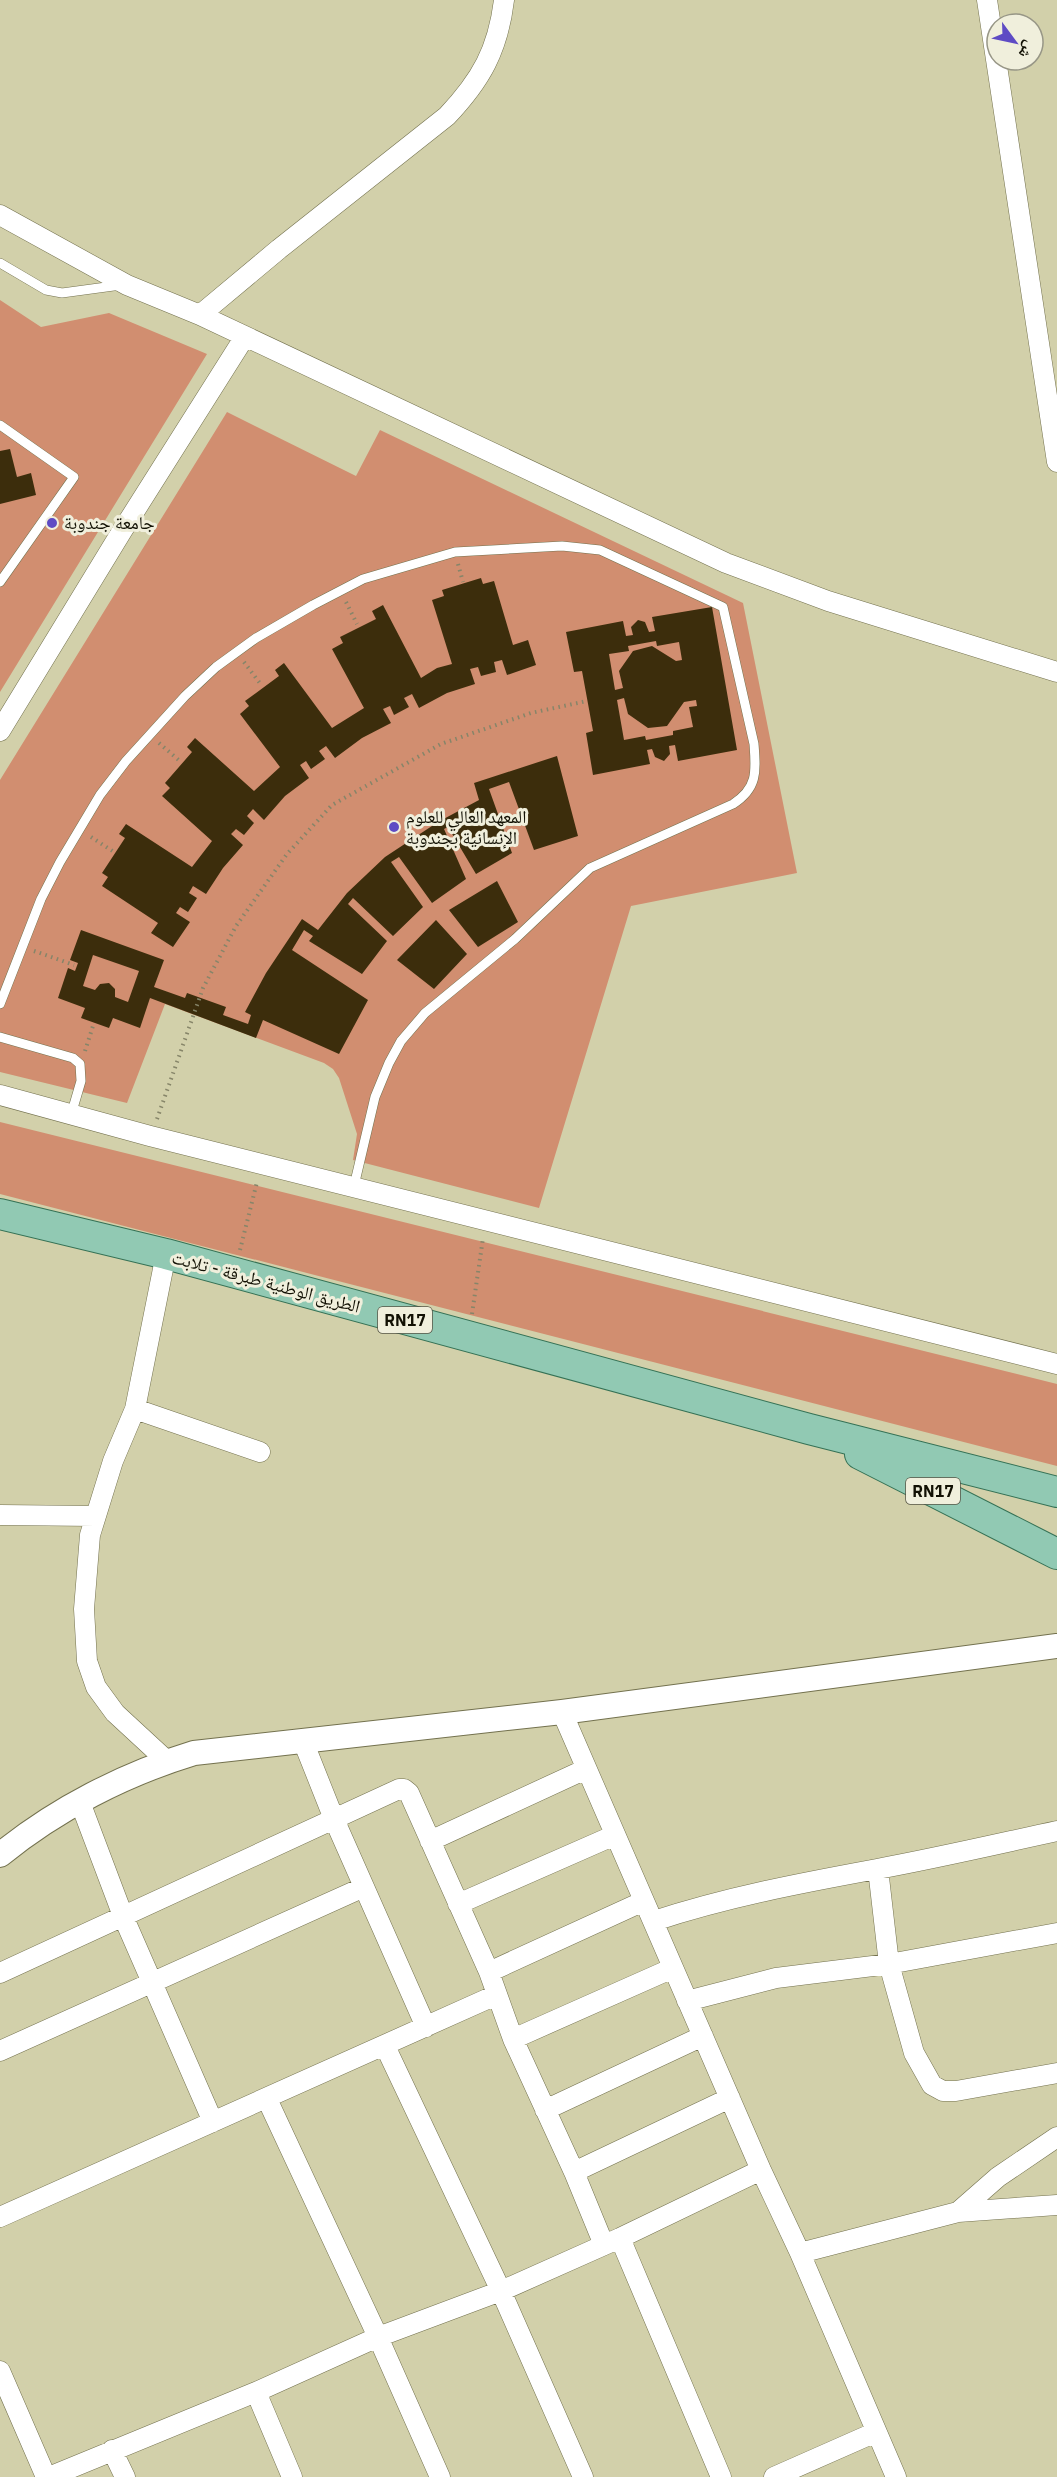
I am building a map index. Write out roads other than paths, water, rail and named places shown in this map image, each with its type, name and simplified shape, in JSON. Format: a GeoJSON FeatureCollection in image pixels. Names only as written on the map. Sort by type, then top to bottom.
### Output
{"type":"FeatureCollection","features":[{"type":"Feature","properties":{"kind":"main road","name":"الطريق الوطنية طبرقة - تلابت"},"geometry":{"type":"LineString","coordinates":[[0,1214],[166,1254],[809,1429],[1057,1492]]}},
{"type":"Feature","properties":{"kind":"main road","name":"الطريق الوطنية طبرقة - تلابت"},"geometry":{"type":"LineString","coordinates":[[809,1429],[1057,1554]]}},
{"type":"Feature","properties":{"kind":"street"},"geometry":{"type":"LineString","coordinates":[[200,315],[279,249],[447,116],[466,97],[491,56],[501,26],[504,0]]}},
{"type":"Feature","properties":{"kind":"street"},"geometry":{"type":"LineString","coordinates":[[987,0],[1057,462]]}},
{"type":"Feature","properties":{"kind":"street"},"geometry":{"type":"LineString","coordinates":[[0,215],[127,285],[200,315],[244,338],[726,563],[828,601],[1057,672]]}},
{"type":"Feature","properties":{"kind":"street"},"geometry":{"type":"LineString","coordinates":[[0,731],[128,521],[244,338]]}},
{"type":"Feature","properties":{"kind":"street"},"geometry":{"type":"LineString","coordinates":[[0,1095],[150,1136],[1057,1364]]}},
{"type":"Feature","properties":{"kind":"street"},"geometry":{"type":"LineString","coordinates":[[166,1254],[135,1409],[113,1461],[95,1516],[87,1555],[84,1609],[87,1661],[96,1687],[115,1713],[167,1761]]}},
{"type":"Feature","properties":{"kind":"street"},"geometry":{"type":"LineString","coordinates":[[135,1409],[260,1452]]}},
{"type":"Feature","properties":{"kind":"street"},"geometry":{"type":"LineString","coordinates":[[0,1515],[95,1516]]}},
{"type":"Feature","properties":{"kind":"street"},"geometry":{"type":"LineString","coordinates":[[0,1855],[39,1826],[80,1802],[137,1773],[194,1753],[562,1712],[1057,1646]]}},
{"type":"Feature","properties":{"kind":"street"},"geometry":{"type":"LineString","coordinates":[[562,1712],[761,2170],[801,2253],[896,2477]]}},
{"type":"Feature","properties":{"kind":"street"},"geometry":{"type":"LineString","coordinates":[[303,1742],[334,1819],[426,2027]]}},
{"type":"Feature","properties":{"kind":"street"},"geometry":{"type":"LineString","coordinates":[[430,1841],[586,1769]]}},
{"type":"Feature","properties":{"kind":"street"},"geometry":{"type":"LineString","coordinates":[[0,1974],[399,1789],[404,1789],[409,1793],[489,1972],[513,2039],[573,2172],[612,2242],[721,2477]]}},
{"type":"Feature","properties":{"kind":"street"},"geometry":{"type":"LineString","coordinates":[[80,1802],[123,1916],[213,2122]]}},
{"type":"Feature","properties":{"kind":"street"},"geometry":{"type":"LineString","coordinates":[[654,1921],[741,1895],[1057,1831]]}},
{"type":"Feature","properties":{"kind":"street"},"geometry":{"type":"LineString","coordinates":[[458,1904],[615,1835]]}},
{"type":"Feature","properties":{"kind":"street"},"geometry":{"type":"LineString","coordinates":[[878,1869],[889,1964],[914,2053],[932,2085],[943,2091],[969,2090],[1057,2073]]}},
{"type":"Feature","properties":{"kind":"street"},"geometry":{"type":"LineString","coordinates":[[0,2051],[364,1887]]}},
{"type":"Feature","properties":{"kind":"street"},"geometry":{"type":"LineString","coordinates":[[489,1972],[644,1901]]}},
{"type":"Feature","properties":{"kind":"street"},"geometry":{"type":"LineString","coordinates":[[687,2001],[776,1978],[889,1964],[1057,1933]]}},
{"type":"Feature","properties":{"kind":"street"},"geometry":{"type":"LineString","coordinates":[[513,2039],[673,1968]]}},
{"type":"Feature","properties":{"kind":"street"},"geometry":{"type":"LineString","coordinates":[[2,2211],[267,2099],[496,1995]]}},
{"type":"Feature","properties":{"kind":"street"},"geometry":{"type":"LineString","coordinates":[[545,2110],[703,2036]]}},
{"type":"Feature","properties":{"kind":"street"},"geometry":{"type":"LineString","coordinates":[[385,2046],[501,2291],[583,2477]]}},
{"type":"Feature","properties":{"kind":"street"},"geometry":{"type":"LineString","coordinates":[[573,2172],[730,2098]]}},
{"type":"Feature","properties":{"kind":"street"},"geometry":{"type":"LineString","coordinates":[[267,2099],[378,2337],[440,2477]]}},
{"type":"Feature","properties":{"kind":"street"},"geometry":{"type":"LineString","coordinates":[[958,2212],[998,2177],[1057,2137]]}},
{"type":"Feature","properties":{"kind":"street"},"geometry":{"type":"LineString","coordinates":[[0,2371],[48,2477],[255,2392],[378,2337],[501,2291],[612,2242],[761,2170]]}},
{"type":"Feature","properties":{"kind":"street"},"geometry":{"type":"LineString","coordinates":[[801,2253],[958,2212],[1057,2205]]}},
{"type":"Feature","properties":{"kind":"street"},"geometry":{"type":"LineString","coordinates":[[255,2392],[292,2477]]}},
{"type":"Feature","properties":{"kind":"street"},"geometry":{"type":"LineString","coordinates":[[774,2477],[876,2432]]}},
{"type":"Feature","properties":{"kind":"street"},"geometry":{"type":"LineString","coordinates":[[112,2450],[125,2477]]}},
{"type":"Feature","properties":{"kind":"lane"},"geometry":{"type":"LineString","coordinates":[[0,263],[46,290],[62,293],[127,285]]}},
{"type":"Feature","properties":{"kind":"lane"},"geometry":{"type":"LineString","coordinates":[[0,425],[74,477],[0,582]]}},
{"type":"Feature","properties":{"kind":"lane"},"geometry":{"type":"LineString","coordinates":[[0,1004],[41,899],[78,829],[113,778],[149,735],[200,681],[236,652],[265,633],[340,591],[363,579],[455,552],[562,546],[600,550],[723,607],[754,744],[756,766],[753,783],[746,795],[733,804],[590,868],[515,939],[424,1013],[401,1041],[375,1098],[354,1186]]}},
{"type":"Feature","properties":{"kind":"lane"},"geometry":{"type":"LineString","coordinates":[[0,1037],[73,1059],[80,1064],[81,1081],[71,1114]]}},
{"type":"Feature","properties":{"kind":"place","name":"جامعة جندوبة"},"geometry":{"type":"Point","coordinates":[52,523]}},
{"type":"Feature","properties":{"kind":"place","name":"المعهد العالي للعلوم الإنسانية بجندوبة"},"geometry":{"type":"Point","coordinates":[394,827]}}]}
